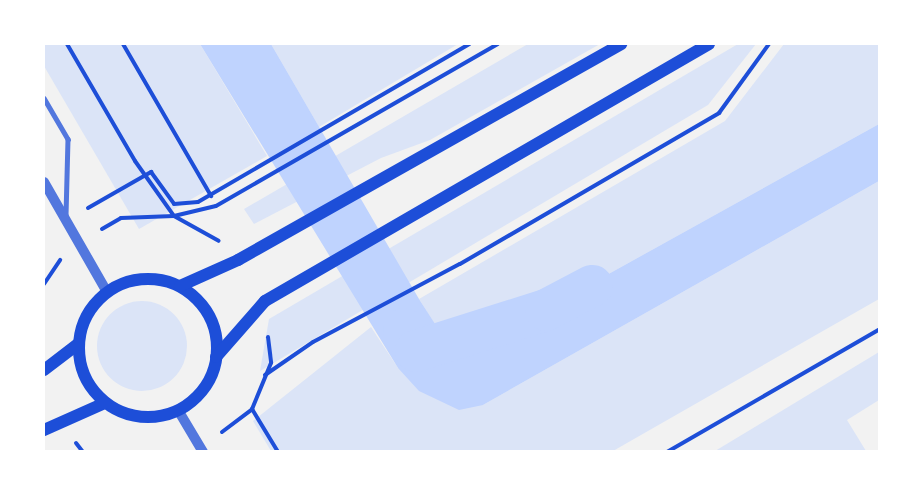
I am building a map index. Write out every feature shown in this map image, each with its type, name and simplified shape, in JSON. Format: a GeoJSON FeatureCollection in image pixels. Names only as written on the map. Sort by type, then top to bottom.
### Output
{"type":"FeatureCollection","features":[{"type":"Feature","properties":{"kind":"main road"},"geometry":{"type":"LineString","coordinates":[[180,286],[238,260],[621,44]]}},
{"type":"Feature","properties":{"kind":"main road"},"geometry":{"type":"LineString","coordinates":[[216,357],[265,301],[709,44]]}},
{"type":"Feature","properties":{"kind":"main road"},"geometry":{"type":"LineString","coordinates":[[147,279],[180,286],[196,298],[209,316],[216,336],[216,357],[210,378],[197,397],[178,410],[141,417],[105,403],[85,377],[78,344],[82,324],[107,292],[130,280],[147,279]]}},
{"type":"Feature","properties":{"kind":"main road"},"geometry":{"type":"LineString","coordinates":[[44,370],[78,344]]}},
{"type":"Feature","properties":{"kind":"main road"},"geometry":{"type":"LineString","coordinates":[[44,430],[105,403]]}},
{"type":"Feature","properties":{"kind":"street"},"geometry":{"type":"LineString","coordinates":[[44,182],[107,292]]}},
{"type":"Feature","properties":{"kind":"street"},"geometry":{"type":"LineString","coordinates":[[178,410],[203,452]]}},
{"type":"Feature","properties":{"kind":"lane"},"geometry":{"type":"LineString","coordinates":[[44,98],[68,139],[66,220]]}},
{"type":"Feature","properties":{"kind":"path"},"geometry":{"type":"LineString","coordinates":[[66,44],[145,176],[174,216],[214,236],[238,260]]}},
{"type":"Feature","properties":{"kind":"path"},"geometry":{"type":"LineString","coordinates":[[123,44],[211,196]]}},
{"type":"Feature","properties":{"kind":"path"},"geometry":{"type":"LineString","coordinates":[[66,220],[151,172],[174,204],[198,202],[469,44]]}},
{"type":"Feature","properties":{"kind":"path"},"geometry":{"type":"LineString","coordinates":[[44,284],[49,271],[79,243],[121,218],[174,216],[216,206],[498,44]]}},
{"type":"Feature","properties":{"kind":"path"},"geometry":{"type":"LineString","coordinates":[[265,375],[333,332],[460,264],[719,114],[769,44]]}},
{"type":"Feature","properties":{"kind":"path"},"geometry":{"type":"LineString","coordinates":[[265,301],[271,363],[252,409],[276,451]]}},
{"type":"Feature","properties":{"kind":"path"},"geometry":{"type":"LineString","coordinates":[[667,452],[879,329]]}},
{"type":"Feature","properties":{"kind":"shaded area"},"geometry":{"type":"Polygon","coordinates":[[[44,44],[200,44],[267,156],[139,229],[44,66],[44,44]]]}},
{"type":"Feature","properties":{"kind":"shaded area"},"geometry":{"type":"Polygon","coordinates":[[[271,44],[458,44],[319,127],[271,44]]]}},
{"type":"Feature","properties":{"kind":"shaded area"},"geometry":{"type":"Polygon","coordinates":[[[528,44],[600,44],[430,140],[381,158],[254,224],[244,209],[528,44]]]}},
{"type":"Feature","properties":{"kind":"shaded area"},"geometry":{"type":"Polygon","coordinates":[[[738,44],[756,44],[708,105],[260,371],[269,319],[738,44]]]}},
{"type":"Feature","properties":{"kind":"shaded area"},"geometry":{"type":"Polygon","coordinates":[[[784,44],[879,44],[879,124],[475,348],[461,350],[448,345],[419,299],[725,121],[784,44]]]}},
{"type":"Feature","properties":{"kind":"shaded area"},"geometry":{"type":"Polygon","coordinates":[[[879,181],[879,299],[613,451],[271,451],[253,421],[371,327],[398,368],[483,405],[879,181]]]}},
{"type":"Feature","properties":{"kind":"shaded area"},"geometry":{"type":"Polygon","coordinates":[[[133,301],[151,301],[167,308],[180,321],[187,337],[187,355],[180,371],[167,384],[151,391],[133,391],[117,384],[104,371],[97,355],[97,337],[104,321],[117,308],[133,301]]]}},
{"type":"Feature","properties":{"kind":"shaded area"},"geometry":{"type":"Polygon","coordinates":[[[879,352],[879,400],[847,420],[866,451],[715,451],[879,352]]]}},
{"type":"Feature","properties":{"kind":"water"},"geometry":{"type":"Polygon","coordinates":[[[200,44],[271,44],[419,299],[448,344],[461,350],[475,348],[879,124],[879,181],[483,405],[459,410],[419,391],[398,368],[200,44]]]}},
{"type":"Feature","properties":{"kind":"waterway"},"geometry":{"type":"LineString","coordinates":[[404,329],[416,351],[546,310],[592,286]]}}]}
